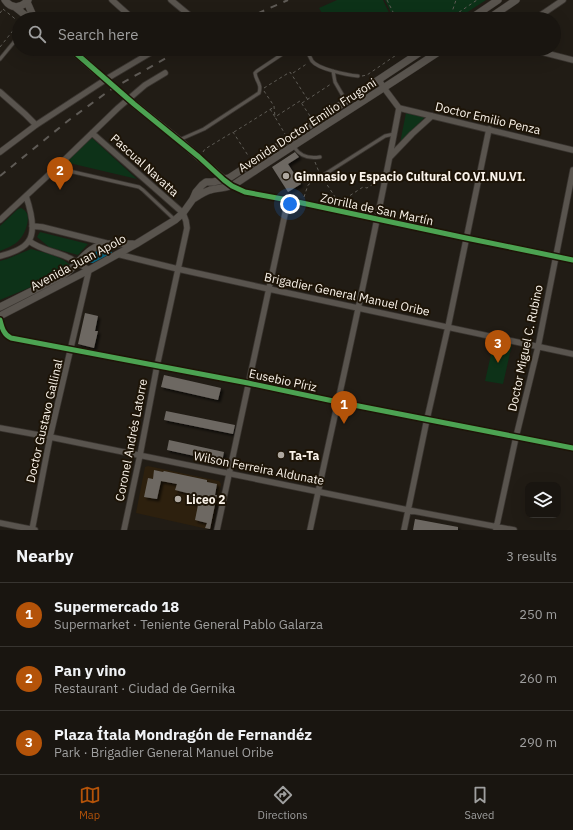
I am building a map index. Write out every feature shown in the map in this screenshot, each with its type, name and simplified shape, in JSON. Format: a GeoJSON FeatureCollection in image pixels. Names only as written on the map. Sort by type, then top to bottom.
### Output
{"type":"FeatureCollection","features":[{"type":"Feature","properties":{"kind":"street"},"geometry":{"type":"LineString","coordinates":[[5,0],[8,5],[15,7],[21,12]]}},
{"type":"Feature","properties":{"kind":"street"},"geometry":{"type":"LineString","coordinates":[[112,0],[125,12]]}},
{"type":"Feature","properties":{"kind":"street"},"geometry":{"type":"LineString","coordinates":[[171,0],[186,12]]}},
{"type":"Feature","properties":{"kind":"street"},"geometry":{"type":"LineString","coordinates":[[480,12],[498,0]]}},
{"type":"Feature","properties":{"kind":"street"},"geometry":{"type":"LineString","coordinates":[[498,12],[516,0]]}},
{"type":"Feature","properties":{"kind":"street"},"geometry":{"type":"LineString","coordinates":[[545,12],[563,0]]}},
{"type":"Feature","properties":{"kind":"street"},"geometry":{"type":"LineString","coordinates":[[15,7],[22,6],[27,1],[31,12]]}},
{"type":"Feature","properties":{"kind":"street"},"geometry":{"type":"LineString","coordinates":[[79,56],[96,71]]}},
{"type":"Feature","properties":{"kind":"street"},"geometry":{"type":"LineString","coordinates":[[0,152],[36,125],[108,78],[146,56]]}},
{"type":"Feature","properties":{"kind":"street","name":"Avenida Doctor Emilio Frugoni"},"geometry":{"type":"LineString","coordinates":[[193,200],[209,190],[232,186],[291,143],[314,122],[415,56]]}},
{"type":"Feature","properties":{"kind":"street","name":"Avenida Doctor Emilio Frugoni"},"geometry":{"type":"LineString","coordinates":[[208,182],[229,178],[252,162],[291,143],[384,88],[432,56]]}},
{"type":"Feature","properties":{"kind":"street"},"geometry":{"type":"LineString","coordinates":[[557,56],[573,60]]}},
{"type":"Feature","properties":{"kind":"street"},"geometry":{"type":"LineString","coordinates":[[0,220],[118,108],[141,89],[165,73]]}},
{"type":"Feature","properties":{"kind":"street"},"geometry":{"type":"LineString","coordinates":[[310,530],[359,308],[399,108],[379,80]]}},
{"type":"Feature","properties":{"kind":"street"},"geometry":{"type":"LineString","coordinates":[[0,92],[36,125]]}},
{"type":"Feature","properties":{"kind":"street","name":"Zorrilla de San Martín"},"geometry":{"type":"LineString","coordinates":[[134,104],[179,140],[224,180],[232,186],[245,192],[573,260]]}},
{"type":"Feature","properties":{"kind":"street","name":"Doctor Emilio Penza"},"geometry":{"type":"LineString","coordinates":[[399,108],[573,150]]}},
{"type":"Feature","properties":{"kind":"street"},"geometry":{"type":"LineString","coordinates":[[390,157],[432,116]]}},
{"type":"Feature","properties":{"kind":"street"},"geometry":{"type":"LineString","coordinates":[[404,530],[489,129]]}},
{"type":"Feature","properties":{"kind":"street","name":"Pascual Navatta"},"geometry":{"type":"LineString","coordinates":[[92,133],[183,213]]}},
{"type":"Feature","properties":{"kind":"street"},"geometry":{"type":"LineString","coordinates":[[136,244],[175,220],[183,213],[193,200],[196,192],[211,178],[212,173],[208,166]]}},
{"type":"Feature","properties":{"kind":"street","name":"Doctor Miguel C. Rubino"},"geometry":{"type":"LineString","coordinates":[[497,528],[516,437],[538,347],[573,170]]}},
{"type":"Feature","properties":{"kind":"street"},"geometry":{"type":"LineString","coordinates":[[0,256],[20,248],[29,242],[32,226],[31,213],[26,196]]}},
{"type":"Feature","properties":{"kind":"street"},"geometry":{"type":"LineString","coordinates":[[217,530],[288,200]]}},
{"type":"Feature","properties":{"kind":"street","name":"Coronel Andrés Latorre"},"geometry":{"type":"LineString","coordinates":[[124,530],[187,228],[183,213]]}},
{"type":"Feature","properties":{"kind":"street"},"geometry":{"type":"LineString","coordinates":[[32,226],[42,226],[110,244],[117,254]]}},
{"type":"Feature","properties":{"kind":"street"},"geometry":{"type":"LineString","coordinates":[[29,242],[69,258],[89,270]]}},
{"type":"Feature","properties":{"kind":"street","name":"Avenida Juan Apolo"},"geometry":{"type":"LineString","coordinates":[[0,307],[64,275],[88,252],[96,247],[110,244],[136,244]]}},
{"type":"Feature","properties":{"kind":"street","name":"Avenida Juan Apolo"},"geometry":{"type":"LineString","coordinates":[[0,316],[136,244]]}},
{"type":"Feature","properties":{"kind":"street","name":"Brigadier General Manuel Oribe"},"geometry":{"type":"LineString","coordinates":[[117,254],[269,289],[573,354]]}},
{"type":"Feature","properties":{"kind":"street","name":"Doctor Gustavo Gallinal"},"geometry":{"type":"LineString","coordinates":[[33,530],[50,437],[89,270]]}},
{"type":"Feature","properties":{"kind":"street","name":"Eusebio Píriz"},"geometry":{"type":"LineString","coordinates":[[0,320],[7,336],[12,338],[248,383],[573,448]]}},
{"type":"Feature","properties":{"kind":"street","name":"Wilson Ferreira Aldunate"},"geometry":{"type":"LineString","coordinates":[[0,428],[497,528],[514,530]]}},
{"type":"Feature","properties":{"kind":"street"},"geometry":{"type":"LineString","coordinates":[[0,523],[33,530]]}},
{"type":"Feature","properties":{"kind":"lane"},"geometry":{"type":"LineString","coordinates":[[0,59],[12,44]]}},
{"type":"Feature","properties":{"kind":"lane"},"geometry":{"type":"LineString","coordinates":[[179,140],[204,129],[259,93],[260,84],[255,77],[255,74],[257,71],[280,56]]}},
{"type":"Feature","properties":{"kind":"lane"},"geometry":{"type":"LineString","coordinates":[[310,56],[316,65],[341,74],[358,76]]}},
{"type":"Feature","properties":{"kind":"lane"},"geometry":{"type":"LineString","coordinates":[[332,70],[335,82],[346,101]]}},
{"type":"Feature","properties":{"kind":"lane"},"geometry":{"type":"LineString","coordinates":[[322,176],[385,136],[394,134]]}},
{"type":"Feature","properties":{"kind":"lane"},"geometry":{"type":"LineString","coordinates":[[291,143],[297,152],[304,156],[313,158],[320,157]]}},
{"type":"Feature","properties":{"kind":"lane"},"geometry":{"type":"LineString","coordinates":[[56,168],[139,187],[175,220]]}},
{"type":"Feature","properties":{"kind":"path"},"geometry":{"type":"LineString","coordinates":[[387,0],[393,12]]}},
{"type":"Feature","properties":{"kind":"path"},"geometry":{"type":"LineString","coordinates":[[459,12],[477,0]]}},
{"type":"Feature","properties":{"kind":"path"},"geometry":{"type":"LineString","coordinates":[[452,12],[456,1]]}},
{"type":"Feature","properties":{"kind":"path"},"geometry":{"type":"LineString","coordinates":[[3,9],[12,16]]}},
{"type":"Feature","properties":{"kind":"path"},"geometry":{"type":"LineString","coordinates":[[0,47],[12,31]]}},
{"type":"Feature","properties":{"kind":"path"},"geometry":{"type":"LineString","coordinates":[[358,76],[367,75],[395,56]]}},
{"type":"Feature","properties":{"kind":"path"},"geometry":{"type":"LineString","coordinates":[[275,117],[274,106],[263,89],[289,72],[292,74],[312,61]]}},
{"type":"Feature","properties":{"kind":"path"},"geometry":{"type":"LineString","coordinates":[[292,74],[308,100]]}},
{"type":"Feature","properties":{"kind":"path"},"geometry":{"type":"LineString","coordinates":[[275,117],[300,101],[302,103],[308,100],[335,82]]}},
{"type":"Feature","properties":{"kind":"path"},"geometry":{"type":"LineString","coordinates":[[302,103],[314,122]]}},
{"type":"Feature","properties":{"kind":"path"},"geometry":{"type":"LineString","coordinates":[[199,157],[205,149],[274,106]]}},
{"type":"Feature","properties":{"kind":"path"},"geometry":{"type":"LineString","coordinates":[[270,109],[291,143]]}},
{"type":"Feature","properties":{"kind":"path"},"geometry":{"type":"LineString","coordinates":[[234,132],[252,162]]}},
{"type":"Feature","properties":{"kind":"path"},"geometry":{"type":"LineString","coordinates":[[313,158],[322,176],[339,203],[363,187],[367,188],[386,175]]}},
{"type":"Feature","properties":{"kind":"path"},"geometry":{"type":"LineString","coordinates":[[302,203],[308,185],[322,176]]}},
{"type":"Feature","properties":{"kind":"shaded area","name":"Liceo 2"},"geometry":{"type":"Polygon","coordinates":[[[148,466],[219,481],[221,484],[212,530],[136,513],[145,467],[148,466]]]}},
{"type":"Feature","properties":{"kind":"green space"},"geometry":{"type":"Polygon","coordinates":[[[337,0],[383,0],[389,12],[321,12],[319,8],[337,0]]]}},
{"type":"Feature","properties":{"kind":"green space"},"geometry":{"type":"Polygon","coordinates":[[[385,0],[486,0],[468,12],[391,12],[385,0]]]}},
{"type":"Feature","properties":{"kind":"green space"},"geometry":{"type":"Polygon","coordinates":[[[406,113],[425,117],[400,143],[406,113]]]}},
{"type":"Feature","properties":{"kind":"green space"},"geometry":{"type":"Polygon","coordinates":[[[92,138],[137,179],[65,162],[92,138]]]}},
{"type":"Feature","properties":{"kind":"green space"},"geometry":{"type":"Polygon","coordinates":[[[21,208],[26,211],[28,218],[24,234],[15,243],[0,251],[0,226],[21,208]]]}},
{"type":"Feature","properties":{"kind":"green space"},"geometry":{"type":"Polygon","coordinates":[[[40,232],[88,244],[78,255],[49,247],[37,237],[40,232]]]}},
{"type":"Feature","properties":{"kind":"green space"},"geometry":{"type":"Polygon","coordinates":[[[31,249],[57,257],[70,265],[57,276],[0,300],[0,261],[31,249]]]}},
{"type":"Feature","properties":{"kind":"green space"},"geometry":{"type":"Polygon","coordinates":[[[494,341],[512,344],[503,384],[485,381],[494,341]]]}},
{"type":"Feature","properties":{"kind":"water"},"geometry":{"type":"Polygon","coordinates":[[[105,248],[112,253],[93,263],[89,263],[88,260],[93,253],[105,248]]]}},
{"type":"Feature","properties":{"kind":"building","name":"Gimnasio y Espacio Cultural CO.VI.NU.VI."},"geometry":{"type":"Polygon","coordinates":[[[295,152],[299,157],[288,164],[301,184],[288,192],[272,167],[295,152]]]}},
{"type":"Feature","properties":{"kind":"building"},"geometry":{"type":"Polygon","coordinates":[[[85,313],[98,316],[95,331],[98,331],[94,348],[78,344],[85,313]]]}},
{"type":"Feature","properties":{"kind":"building"},"geometry":{"type":"Polygon","coordinates":[[[164,375],[221,388],[218,400],[161,387],[164,375]]]}},
{"type":"Feature","properties":{"kind":"building"},"geometry":{"type":"Polygon","coordinates":[[[166,411],[235,425],[233,434],[164,420],[166,411]]]}},
{"type":"Feature","properties":{"kind":"building"},"geometry":{"type":"Polygon","coordinates":[[[169,440],[224,452],[222,462],[167,450],[169,440]]]}},
{"type":"Feature","properties":{"kind":"building"},"geometry":{"type":"Polygon","coordinates":[[[154,470],[207,480],[207,482],[217,484],[215,495],[217,495],[210,529],[205,528],[207,523],[195,520],[198,505],[192,503],[190,500],[191,494],[175,490],[177,484],[161,481],[157,499],[144,497],[148,478],[153,479],[154,470]]]}},
{"type":"Feature","properties":{"kind":"building"},"geometry":{"type":"Polygon","coordinates":[[[415,519],[458,527],[458,530],[413,530],[415,519]]]}},
{"type":"Feature","properties":{"kind":"tunnel"},"geometry":{"type":"LineString","coordinates":[[96,71],[134,104]]}},
{"type":"Feature","properties":{"kind":"railway"},"geometry":{"type":"LineString","coordinates":[[261,12],[288,0]]}},
{"type":"Feature","properties":{"kind":"railway"},"geometry":{"type":"LineString","coordinates":[[0,176],[69,120],[110,90],[170,56]]}},
{"type":"Feature","properties":{"kind":"cycle path"},"geometry":{"type":"LineString","coordinates":[[79,56],[134,104],[199,157],[224,180],[232,186],[245,192],[573,260]]}},
{"type":"Feature","properties":{"kind":"cycle path"},"geometry":{"type":"LineString","coordinates":[[0,320],[5,333],[11,338],[248,383],[573,448]]}},
{"type":"Feature","properties":{"kind":"place","name":"Gimnasio y Espacio Cultural CO.VI.NU.VI."},"geometry":{"type":"Point","coordinates":[286,176]}},
{"type":"Feature","properties":{"kind":"place","name":"Pan y vino"},"geometry":{"type":"Point","coordinates":[60,190]}},
{"type":"Feature","properties":{"kind":"place","name":"Plaza Ítala Mondragón de Fernandéz"},"geometry":{"type":"Point","coordinates":[498,363]}},
{"type":"Feature","properties":{"kind":"place","name":"Supermercado 18"},"geometry":{"type":"Point","coordinates":[344,424]}},
{"type":"Feature","properties":{"kind":"place","name":"Ta-Ta"},"geometry":{"type":"Point","coordinates":[281,455]}},
{"type":"Feature","properties":{"kind":"place","name":"Liceo 2"},"geometry":{"type":"Point","coordinates":[178,499]}}]}
